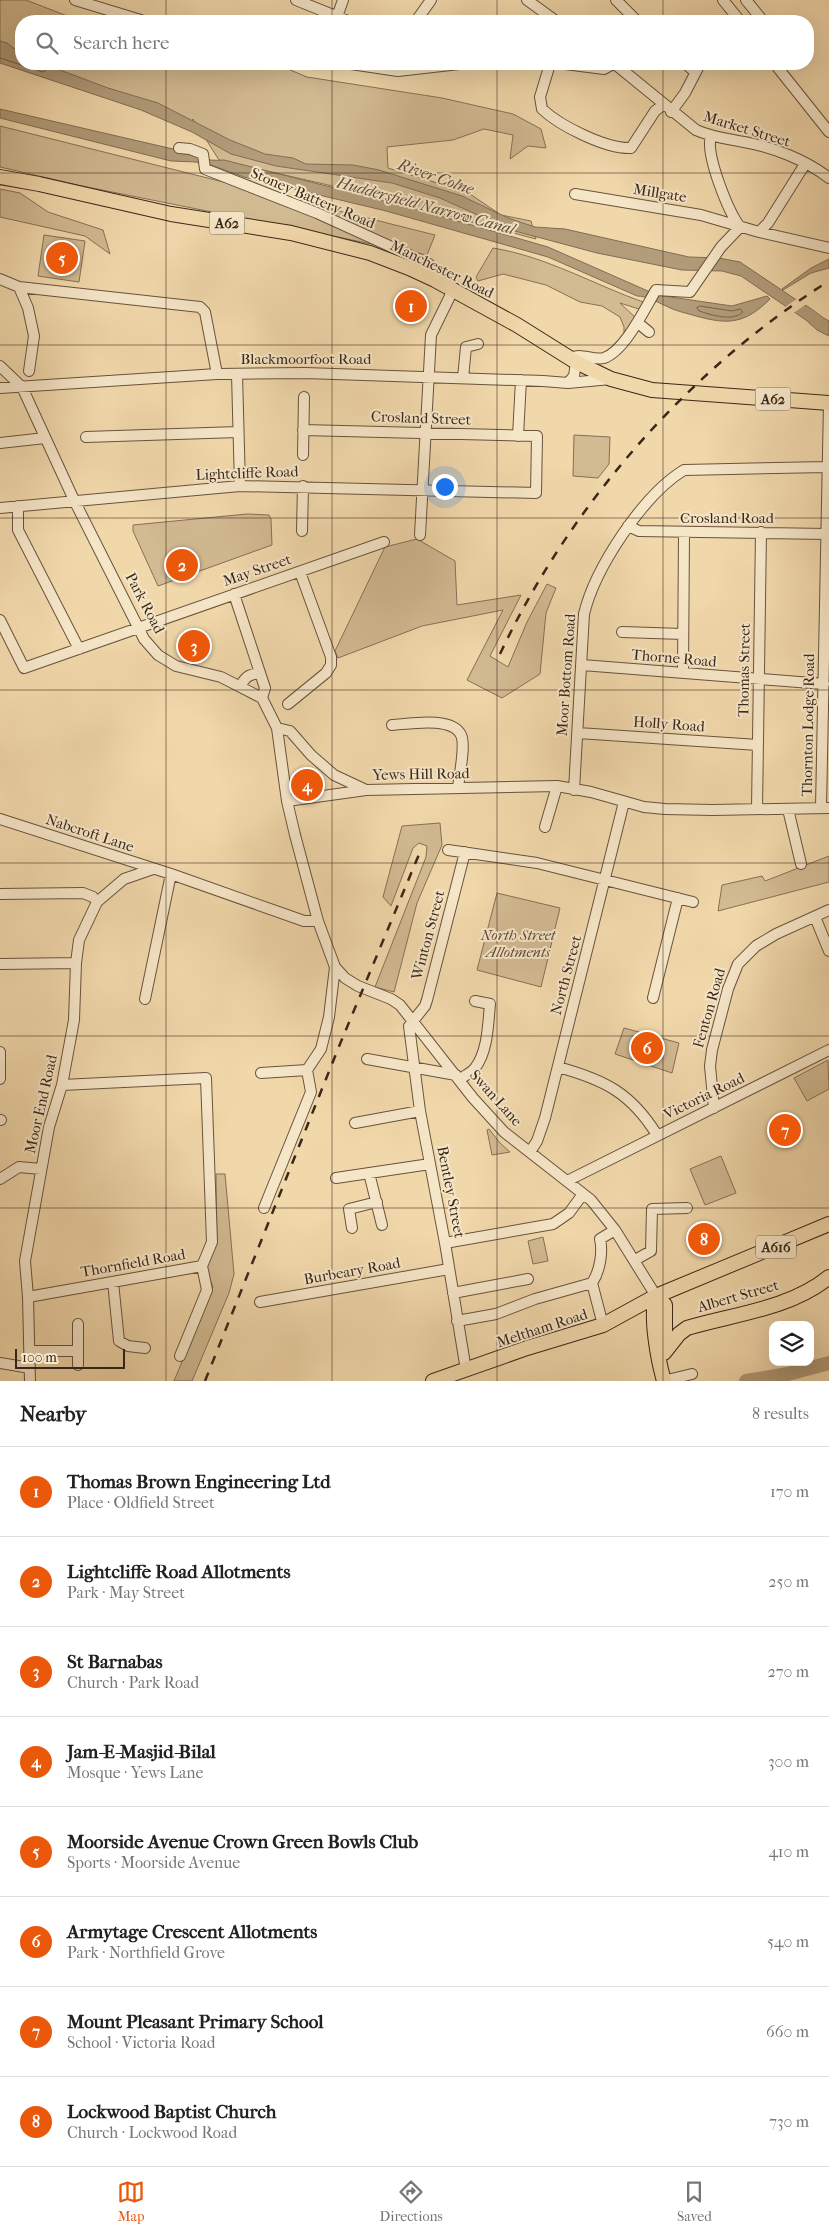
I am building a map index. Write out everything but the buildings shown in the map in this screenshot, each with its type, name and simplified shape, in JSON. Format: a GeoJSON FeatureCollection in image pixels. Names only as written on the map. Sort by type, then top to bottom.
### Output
{"type":"FeatureCollection","features":[{"type":"Feature","properties":{"kind":"main road","name":"Manchester Road"},"geometry":{"type":"LineString","coordinates":[[0,177],[39,184],[163,213],[291,233],[370,253],[435,280],[516,325],[573,360],[611,379],[652,390],[829,403]]}},
{"type":"Feature","properties":{"kind":"main road","name":"A616"},"geometry":{"type":"LineString","coordinates":[[656,1296],[829,1224]]}},
{"type":"Feature","properties":{"kind":"main road","name":"Albert Street"},"geometry":{"type":"LineString","coordinates":[[662,1358],[679,1334],[687,1328],[770,1306],[797,1296],[825,1281]]}},
{"type":"Feature","properties":{"kind":"main road","name":"Meltham Road"},"geometry":{"type":"LineString","coordinates":[[433,1381],[528,1348],[603,1325],[656,1296]]}},
{"type":"Feature","properties":{"kind":"main road"},"geometry":{"type":"LineString","coordinates":[[656,1296],[653,1306],[664,1381]]}},
{"type":"Feature","properties":{"kind":"street"},"geometry":{"type":"LineString","coordinates":[[75,0],[124,15]]}},
{"type":"Feature","properties":{"kind":"street"},"geometry":{"type":"LineString","coordinates":[[296,0],[332,15]]}},
{"type":"Feature","properties":{"kind":"street"},"geometry":{"type":"LineString","coordinates":[[338,15],[343,0]]}},
{"type":"Feature","properties":{"kind":"street"},"geometry":{"type":"LineString","coordinates":[[420,15],[430,0]]}},
{"type":"Feature","properties":{"kind":"street"},"geometry":{"type":"LineString","coordinates":[[526,0],[547,15]]}},
{"type":"Feature","properties":{"kind":"street"},"geometry":{"type":"LineString","coordinates":[[616,0],[631,15]]}},
{"type":"Feature","properties":{"kind":"street"},"geometry":{"type":"LineString","coordinates":[[723,0],[734,15]]}},
{"type":"Feature","properties":{"kind":"street"},"geometry":{"type":"LineString","coordinates":[[746,0],[758,15]]}},
{"type":"Feature","properties":{"kind":"street"},"geometry":{"type":"LineString","coordinates":[[391,70],[406,70]]}},
{"type":"Feature","properties":{"kind":"street"},"geometry":{"type":"LineString","coordinates":[[548,70],[540,97],[542,109],[569,127],[594,139],[624,148],[631,148],[655,112],[667,108],[685,93],[696,70]]}},
{"type":"Feature","properties":{"kind":"street","name":"Market Street"},"geometry":{"type":"LineString","coordinates":[[621,70],[696,130],[711,136],[758,145],[805,164],[829,178]]}},
{"type":"Feature","properties":{"kind":"street"},"geometry":{"type":"LineString","coordinates":[[780,70],[829,132]]}},
{"type":"Feature","properties":{"kind":"street"},"geometry":{"type":"LineString","coordinates":[[568,383],[574,376],[573,360],[576,355],[598,359],[607,357],[638,323],[655,292],[661,289],[688,293],[717,252],[740,227],[729,212],[710,153],[709,142],[711,136]]}},
{"type":"Feature","properties":{"kind":"street","name":"Stoney Battery Road"},"geometry":{"type":"LineString","coordinates":[[179,148],[203,154],[205,169],[317,213],[428,264],[436,272],[435,280]]}},
{"type":"Feature","properties":{"kind":"street"},"geometry":{"type":"LineString","coordinates":[[760,232],[768,223],[805,164]]}},
{"type":"Feature","properties":{"kind":"street","name":"Millgate"},"geometry":{"type":"LineString","coordinates":[[575,194],[663,207],[701,215],[740,227],[829,248]]}},
{"type":"Feature","properties":{"kind":"street"},"geometry":{"type":"LineString","coordinates":[[0,279],[19,287],[200,307],[205,312],[217,374]]}},
{"type":"Feature","properties":{"kind":"street"},"geometry":{"type":"LineString","coordinates":[[19,287],[28,308],[34,336],[29,371]]}},
{"type":"Feature","properties":{"kind":"street"},"geometry":{"type":"LineString","coordinates":[[420,535],[431,336],[453,290]]}},
{"type":"Feature","properties":{"kind":"street"},"geometry":{"type":"LineString","coordinates":[[638,323],[649,332]]}},
{"type":"Feature","properties":{"kind":"street"},"geometry":{"type":"LineString","coordinates":[[463,378],[466,347],[478,344]]}},
{"type":"Feature","properties":{"kind":"street"},"geometry":{"type":"LineString","coordinates":[[0,366],[22,387]]}},
{"type":"Feature","properties":{"kind":"street","name":"Blackmoorfoot Road"},"geometry":{"type":"LineString","coordinates":[[0,388],[217,374],[305,373],[428,376],[568,383],[611,379]]}},
{"type":"Feature","properties":{"kind":"street"},"geometry":{"type":"LineString","coordinates":[[237,374],[240,486]]}},
{"type":"Feature","properties":{"kind":"street"},"geometry":{"type":"LineString","coordinates":[[518,436],[521,380]]}},
{"type":"Feature","properties":{"kind":"street","name":"Park Road"},"geometry":{"type":"LineString","coordinates":[[22,387],[74,500],[144,639],[158,655],[176,666],[222,677],[262,698]]}},
{"type":"Feature","properties":{"kind":"street"},"geometry":{"type":"LineString","coordinates":[[302,455],[304,397]]}},
{"type":"Feature","properties":{"kind":"street","name":"Thornton Lodge Road"},"geometry":{"type":"LineString","coordinates":[[825,808],[824,684],[829,403]]}},
{"type":"Feature","properties":{"kind":"street","name":"Crosland Street"},"geometry":{"type":"LineString","coordinates":[[303,430],[537,436],[536,493]]}},
{"type":"Feature","properties":{"kind":"street"},"geometry":{"type":"LineString","coordinates":[[86,437],[238,432]]}},
{"type":"Feature","properties":{"kind":"street"},"geometry":{"type":"LineString","coordinates":[[0,443],[45,438]]}},
{"type":"Feature","properties":{"kind":"street","name":"Moor Bottom Road"},"geometry":{"type":"LineString","coordinates":[[574,790],[584,614],[587,600],[628,526],[668,482],[684,470],[827,467]]}},
{"type":"Feature","properties":{"kind":"street","name":"Lightcliffe Road"},"geometry":{"type":"LineString","coordinates":[[0,508],[240,486],[536,493]]}},
{"type":"Feature","properties":{"kind":"street"},"geometry":{"type":"LineString","coordinates":[[302,532],[303,486]]}},
{"type":"Feature","properties":{"kind":"street"},"geometry":{"type":"LineString","coordinates":[[18,506],[18,530],[79,649]]}},
{"type":"Feature","properties":{"kind":"street","name":"Crosland Road"},"geometry":{"type":"LineString","coordinates":[[628,526],[639,531],[684,533],[761,532],[828,534]]}},
{"type":"Feature","properties":{"kind":"street","name":"Thomas Street"},"geometry":{"type":"LineString","coordinates":[[757,809],[761,532]]}},
{"type":"Feature","properties":{"kind":"street"},"geometry":{"type":"LineString","coordinates":[[683,673],[684,533]]}},
{"type":"Feature","properties":{"kind":"street","name":"May Street"},"geometry":{"type":"LineString","coordinates":[[0,620],[24,668],[384,542]]}},
{"type":"Feature","properties":{"kind":"street"},"geometry":{"type":"LineString","coordinates":[[288,704],[326,673],[331,665],[331,657],[300,572]]}},
{"type":"Feature","properties":{"kind":"street"},"geometry":{"type":"LineString","coordinates":[[234,594],[265,688],[262,698],[277,728],[288,801],[318,921]]}},
{"type":"Feature","properties":{"kind":"street"},"geometry":{"type":"LineString","coordinates":[[622,632],[683,634]]}},
{"type":"Feature","properties":{"kind":"street","name":"Thorne Road"},"geometry":{"type":"LineString","coordinates":[[582,665],[824,684]]}},
{"type":"Feature","properties":{"kind":"street"},"geometry":{"type":"LineString","coordinates":[[241,686],[245,678],[252,674],[260,673]]}},
{"type":"Feature","properties":{"kind":"street"},"geometry":{"type":"LineString","coordinates":[[392,725],[443,724],[458,730],[462,736],[463,745],[458,788]]}},
{"type":"Feature","properties":{"kind":"street","name":"Yews Hill Road"},"geometry":{"type":"LineString","coordinates":[[277,728],[290,732],[311,756],[334,775],[366,790],[557,786],[644,807],[672,810],[825,808]]}},
{"type":"Feature","properties":{"kind":"street","name":"Holly Road"},"geometry":{"type":"LineString","coordinates":[[578,732],[758,745]]}},
{"type":"Feature","properties":{"kind":"street"},"geometry":{"type":"LineString","coordinates":[[545,827],[557,786]]}},
{"type":"Feature","properties":{"kind":"street"},"geometry":{"type":"LineString","coordinates":[[288,801],[366,790]]}},
{"type":"Feature","properties":{"kind":"street","name":"North Street"},"geometry":{"type":"LineString","coordinates":[[530,1152],[541,1130],[558,1067],[624,802]]}},
{"type":"Feature","properties":{"kind":"street"},"geometry":{"type":"LineString","coordinates":[[788,809],[801,864]]}},
{"type":"Feature","properties":{"kind":"street","name":"Nabcroft Lane"},"geometry":{"type":"LineString","coordinates":[[0,819],[171,874],[304,921],[318,921]]}},
{"type":"Feature","properties":{"kind":"street"},"geometry":{"type":"LineString","coordinates":[[448,850],[537,863],[693,902]]}},
{"type":"Feature","properties":{"kind":"street","name":"Winton Street"},"geometry":{"type":"LineString","coordinates":[[413,1021],[425,1006],[427,1000],[466,852]]}},
{"type":"Feature","properties":{"kind":"street","name":"Moor End Road"},"geometry":{"type":"LineString","coordinates":[[30,1381],[25,1261],[49,1127],[62,1085],[74,1020],[76,963],[79,940],[97,902],[124,879],[153,869]]}},
{"type":"Feature","properties":{"kind":"street"},"geometry":{"type":"LineString","coordinates":[[145,999],[171,874]]}},
{"type":"Feature","properties":{"kind":"street"},"geometry":{"type":"LineString","coordinates":[[0,894],[83,893],[93,897],[97,902]]}},
{"type":"Feature","properties":{"kind":"street"},"geometry":{"type":"LineString","coordinates":[[653,998],[678,898]]}},
{"type":"Feature","properties":{"kind":"street","name":"Fenton Road"},"geometry":{"type":"LineString","coordinates":[[714,1108],[710,1067],[712,1050],[728,989],[738,964],[756,946],[776,934],[829,910]]}},
{"type":"Feature","properties":{"kind":"street"},"geometry":{"type":"LineString","coordinates":[[815,917],[829,951]]}},
{"type":"Feature","properties":{"kind":"street","name":"Swan Lane"},"geometry":{"type":"LineString","coordinates":[[318,921],[335,967],[345,978],[358,986],[391,999],[400,1005],[457,1077],[504,1132],[591,1200],[615,1230],[656,1296]]}},
{"type":"Feature","properties":{"kind":"street"},"geometry":{"type":"LineString","coordinates":[[0,964],[76,963]]}},
{"type":"Feature","properties":{"kind":"street"},"geometry":{"type":"LineString","coordinates":[[264,1208],[311,1092],[307,1070],[321,1049],[329,1017],[335,967]]}},
{"type":"Feature","properties":{"kind":"street"},"geometry":{"type":"LineString","coordinates":[[367,1059],[415,1067],[457,1077],[474,1070],[482,1057],[490,1004],[475,1001]]}},
{"type":"Feature","properties":{"kind":"street","name":"Bentley Street"},"geometry":{"type":"LineString","coordinates":[[413,1021],[409,1026],[409,1034],[420,1111],[445,1243],[466,1370]]}},
{"type":"Feature","properties":{"kind":"street","name":"Victoria Road"},"geometry":{"type":"LineString","coordinates":[[567,1181],[829,1050]]}},
{"type":"Feature","properties":{"kind":"street"},"geometry":{"type":"LineString","coordinates":[[0,1053],[0,1079]]}},
{"type":"Feature","properties":{"kind":"street"},"geometry":{"type":"LineString","coordinates":[[558,1067],[592,1077],[618,1090],[637,1107],[657,1135]]}},
{"type":"Feature","properties":{"kind":"street"},"geometry":{"type":"LineString","coordinates":[[261,1073],[307,1070]]}},
{"type":"Feature","properties":{"kind":"street","name":"Thornfield Road"},"geometry":{"type":"LineString","coordinates":[[28,1297],[202,1266],[212,1242],[206,1078],[62,1085]]}},
{"type":"Feature","properties":{"kind":"street"},"geometry":{"type":"LineString","coordinates":[[355,1124],[420,1111]]}},
{"type":"Feature","properties":{"kind":"street"},"geometry":{"type":"LineString","coordinates":[[336,1178],[430,1164]]}},
{"type":"Feature","properties":{"kind":"street"},"geometry":{"type":"LineString","coordinates":[[0,1179],[19,1167],[41,1169]]}},
{"type":"Feature","properties":{"kind":"street","name":"Victoria Road"},"geometry":{"type":"LineString","coordinates":[[445,1243],[553,1224],[568,1214],[592,1169]]}},
{"type":"Feature","properties":{"kind":"street"},"geometry":{"type":"LineString","coordinates":[[369,1173],[382,1225]]}},
{"type":"Feature","properties":{"kind":"street"},"geometry":{"type":"LineString","coordinates":[[352,1228],[348,1209],[376,1202]]}},
{"type":"Feature","properties":{"kind":"street"},"geometry":{"type":"LineString","coordinates":[[634,1260],[651,1251],[652,1209],[687,1208]]}},
{"type":"Feature","properties":{"kind":"street"},"geometry":{"type":"LineString","coordinates":[[457,1320],[496,1314],[535,1299],[592,1283],[596,1277],[601,1255],[600,1239],[615,1230]]}},
{"type":"Feature","properties":{"kind":"street"},"geometry":{"type":"LineString","coordinates":[[180,1356],[207,1290],[202,1266]]}},
{"type":"Feature","properties":{"kind":"street","name":"Burbeary Road"},"geometry":{"type":"LineString","coordinates":[[260,1302],[449,1269]]}},
{"type":"Feature","properties":{"kind":"street"},"geometry":{"type":"LineString","coordinates":[[453,1292],[528,1279]]}},
{"type":"Feature","properties":{"kind":"street"},"geometry":{"type":"LineString","coordinates":[[113,1282],[119,1341],[128,1346],[145,1348]]}},
{"type":"Feature","properties":{"kind":"street"},"geometry":{"type":"LineString","coordinates":[[592,1283],[603,1325]]}},
{"type":"Feature","properties":{"kind":"street"},"geometry":{"type":"LineString","coordinates":[[78,1324],[78,1365]]}},
{"type":"Feature","properties":{"kind":"street"},"geometry":{"type":"LineString","coordinates":[[30,1351],[78,1351]]}},
{"type":"Feature","properties":{"kind":"street"},"geometry":{"type":"LineString","coordinates":[[0,1363],[30,1368]]}},
{"type":"Feature","properties":{"kind":"street"},"geometry":{"type":"LineString","coordinates":[[664,1381],[692,1374]]}},
{"type":"Feature","properties":{"kind":"green space"},"geometry":{"type":"Polygon","coordinates":[[[0,0],[26,0],[65,15],[15,15],[15,58],[0,52],[0,0]]]}},
{"type":"Feature","properties":{"kind":"green space"},"geometry":{"type":"Polygon","coordinates":[[[48,70],[290,70],[307,77],[442,98],[513,114],[541,129],[546,148],[528,146],[510,159],[513,135],[484,129],[453,140],[387,147],[388,168],[467,192],[501,215],[531,221],[536,239],[350,190],[219,160],[193,119],[191,122],[48,70]]]}},
{"type":"Feature","properties":{"kind":"green space"},"geometry":{"type":"Polygon","coordinates":[[[0,126],[435,235],[427,255],[82,186],[0,167],[0,126]]]}},
{"type":"Feature","properties":{"kind":"green space"},"geometry":{"type":"Polygon","coordinates":[[[0,189],[20,193],[48,212],[103,230],[110,254],[85,236],[0,217],[0,189]]]}},
{"type":"Feature","properties":{"kind":"green space"},"geometry":{"type":"Polygon","coordinates":[[[44,235],[85,241],[79,282],[38,276],[44,235]]]}},
{"type":"Feature","properties":{"kind":"green space"},"geometry":{"type":"Polygon","coordinates":[[[493,248],[533,258],[646,303],[642,310],[620,303],[637,319],[624,334],[624,327],[620,317],[602,306],[580,302],[546,285],[503,274],[478,281],[476,277],[493,248]]]}},
{"type":"Feature","properties":{"kind":"green space"},"geometry":{"type":"Polygon","coordinates":[[[574,435],[610,437],[609,464],[598,478],[573,476],[574,435]]]}},
{"type":"Feature","properties":{"kind":"green space"},"geometry":{"type":"Polygon","coordinates":[[[247,514],[269,515],[271,519],[272,545],[158,586],[133,531],[133,525],[247,514]]]}},
{"type":"Feature","properties":{"kind":"green space"},"geometry":{"type":"Polygon","coordinates":[[[417,539],[455,561],[457,605],[521,595],[490,656],[508,667],[527,622],[547,584],[556,588],[546,613],[540,674],[502,698],[467,680],[503,610],[422,626],[338,658],[335,651],[385,547],[417,539]]]}},
{"type":"Feature","properties":{"kind":"green space"},"geometry":{"type":"Polygon","coordinates":[[[440,823],[442,845],[417,903],[394,992],[375,987],[426,857],[427,846],[419,843],[413,848],[391,906],[383,897],[402,826],[440,823]]]}},
{"type":"Feature","properties":{"kind":"green space"},"geometry":{"type":"Polygon","coordinates":[[[829,856],[829,882],[718,911],[722,885],[762,876],[765,881],[829,856]]]}},
{"type":"Feature","properties":{"kind":"green space","name":"North Street Allotments"},"geometry":{"type":"Polygon","coordinates":[[[497,893],[560,908],[541,987],[477,970],[497,893]]]}},
{"type":"Feature","properties":{"kind":"green space"},"geometry":{"type":"Polygon","coordinates":[[[624,1028],[679,1043],[672,1073],[615,1054],[624,1028]]]}},
{"type":"Feature","properties":{"kind":"green space"},"geometry":{"type":"Polygon","coordinates":[[[828,1060],[829,1089],[807,1101],[794,1078],[828,1060]]]}},
{"type":"Feature","properties":{"kind":"green space"},"geometry":{"type":"Polygon","coordinates":[[[489,1129],[510,1152],[492,1155],[487,1130],[489,1129]]]}},
{"type":"Feature","properties":{"kind":"green space"},"geometry":{"type":"Polygon","coordinates":[[[721,1156],[736,1193],[705,1205],[690,1169],[721,1156]]]}},
{"type":"Feature","properties":{"kind":"green space"},"geometry":{"type":"Polygon","coordinates":[[[216,1174],[225,1174],[234,1274],[229,1293],[192,1381],[174,1381],[213,1287],[205,1267],[217,1244],[216,1174]]]}},
{"type":"Feature","properties":{"kind":"green space"},"geometry":{"type":"Polygon","coordinates":[[[543,1237],[548,1261],[533,1264],[528,1241],[543,1237]]]}},
{"type":"Feature","properties":{"kind":"water"},"geometry":{"type":"Polygon","coordinates":[[[0,41],[7,43],[15,49],[15,68],[0,63],[0,41]]]}},
{"type":"Feature","properties":{"kind":"water"},"geometry":{"type":"Polygon","coordinates":[[[21,70],[60,70],[108,88],[158,103],[230,140],[265,154],[293,158],[306,164],[353,165],[379,170],[462,196],[508,218],[535,227],[565,229],[689,257],[719,258],[740,262],[829,321],[829,336],[817,330],[806,320],[741,276],[722,271],[682,270],[597,253],[511,230],[440,198],[392,183],[276,166],[231,154],[192,132],[141,110],[21,70]]]}},
{"type":"Feature","properties":{"kind":"water"},"geometry":{"type":"Polygon","coordinates":[[[0,109],[173,149],[204,159],[224,160],[409,207],[548,247],[657,295],[732,306],[767,296],[770,299],[744,318],[727,321],[707,319],[677,311],[648,298],[637,296],[548,257],[386,211],[244,177],[211,165],[171,161],[0,118],[0,109]]]}},
{"type":"Feature","properties":{"kind":"water"},"geometry":{"type":"Polygon","coordinates":[[[829,259],[829,268],[811,273],[782,289],[811,268],[829,259]]]}},
{"type":"Feature","properties":{"kind":"pier"},"geometry":{"type":"Polygon","coordinates":[[[798,298],[808,303],[792,314],[784,308],[798,298]]]}},
{"type":"Feature","properties":{"kind":"waterway"},"geometry":{"type":"LineString","coordinates":[[746,1381],[788,1374],[829,1363]]}},
{"type":"Feature","properties":{"kind":"railway"},"geometry":{"type":"LineString","coordinates":[[500,654],[528,599],[561,545],[598,494],[638,445],[682,398],[728,355],[778,316],[829,281]]}},
{"type":"Feature","properties":{"kind":"railway"},"geometry":{"type":"LineString","coordinates":[[205,1381],[340,1044],[420,852]]}},
{"type":"Feature","properties":{"kind":"place","name":"Moorside Avenue Crown Green Bowls Club"},"geometry":{"type":"Point","coordinates":[62,258]}},
{"type":"Feature","properties":{"kind":"place","name":"Thomas Brown Engineering Ltd"},"geometry":{"type":"Point","coordinates":[411,306]}},
{"type":"Feature","properties":{"kind":"place","name":"Lightcliffe Road Allotments"},"geometry":{"type":"Point","coordinates":[182,565]}},
{"type":"Feature","properties":{"kind":"place","name":"St Barnabas"},"geometry":{"type":"Point","coordinates":[194,646]}},
{"type":"Feature","properties":{"kind":"place","name":"Jam-E-Masjid-Bilal"},"geometry":{"type":"Point","coordinates":[307,785]}},
{"type":"Feature","properties":{"kind":"place","name":"Armytage Crescent Allotments"},"geometry":{"type":"Point","coordinates":[647,1048]}},
{"type":"Feature","properties":{"kind":"place","name":"Mount Pleasant Primary School"},"geometry":{"type":"Point","coordinates":[785,1130]}},
{"type":"Feature","properties":{"kind":"place","name":"Lockwood Baptist Church"},"geometry":{"type":"Point","coordinates":[704,1239]}},
{"type":"Feature","properties":{"kind":"water label","name":"River Colne"},"geometry":{"type":"Point","coordinates":[436,176]}},
{"type":"Feature","properties":{"kind":"water label","name":"Huddersfield Narrow Canal"},"geometry":{"type":"Point","coordinates":[426,205]}}]}
